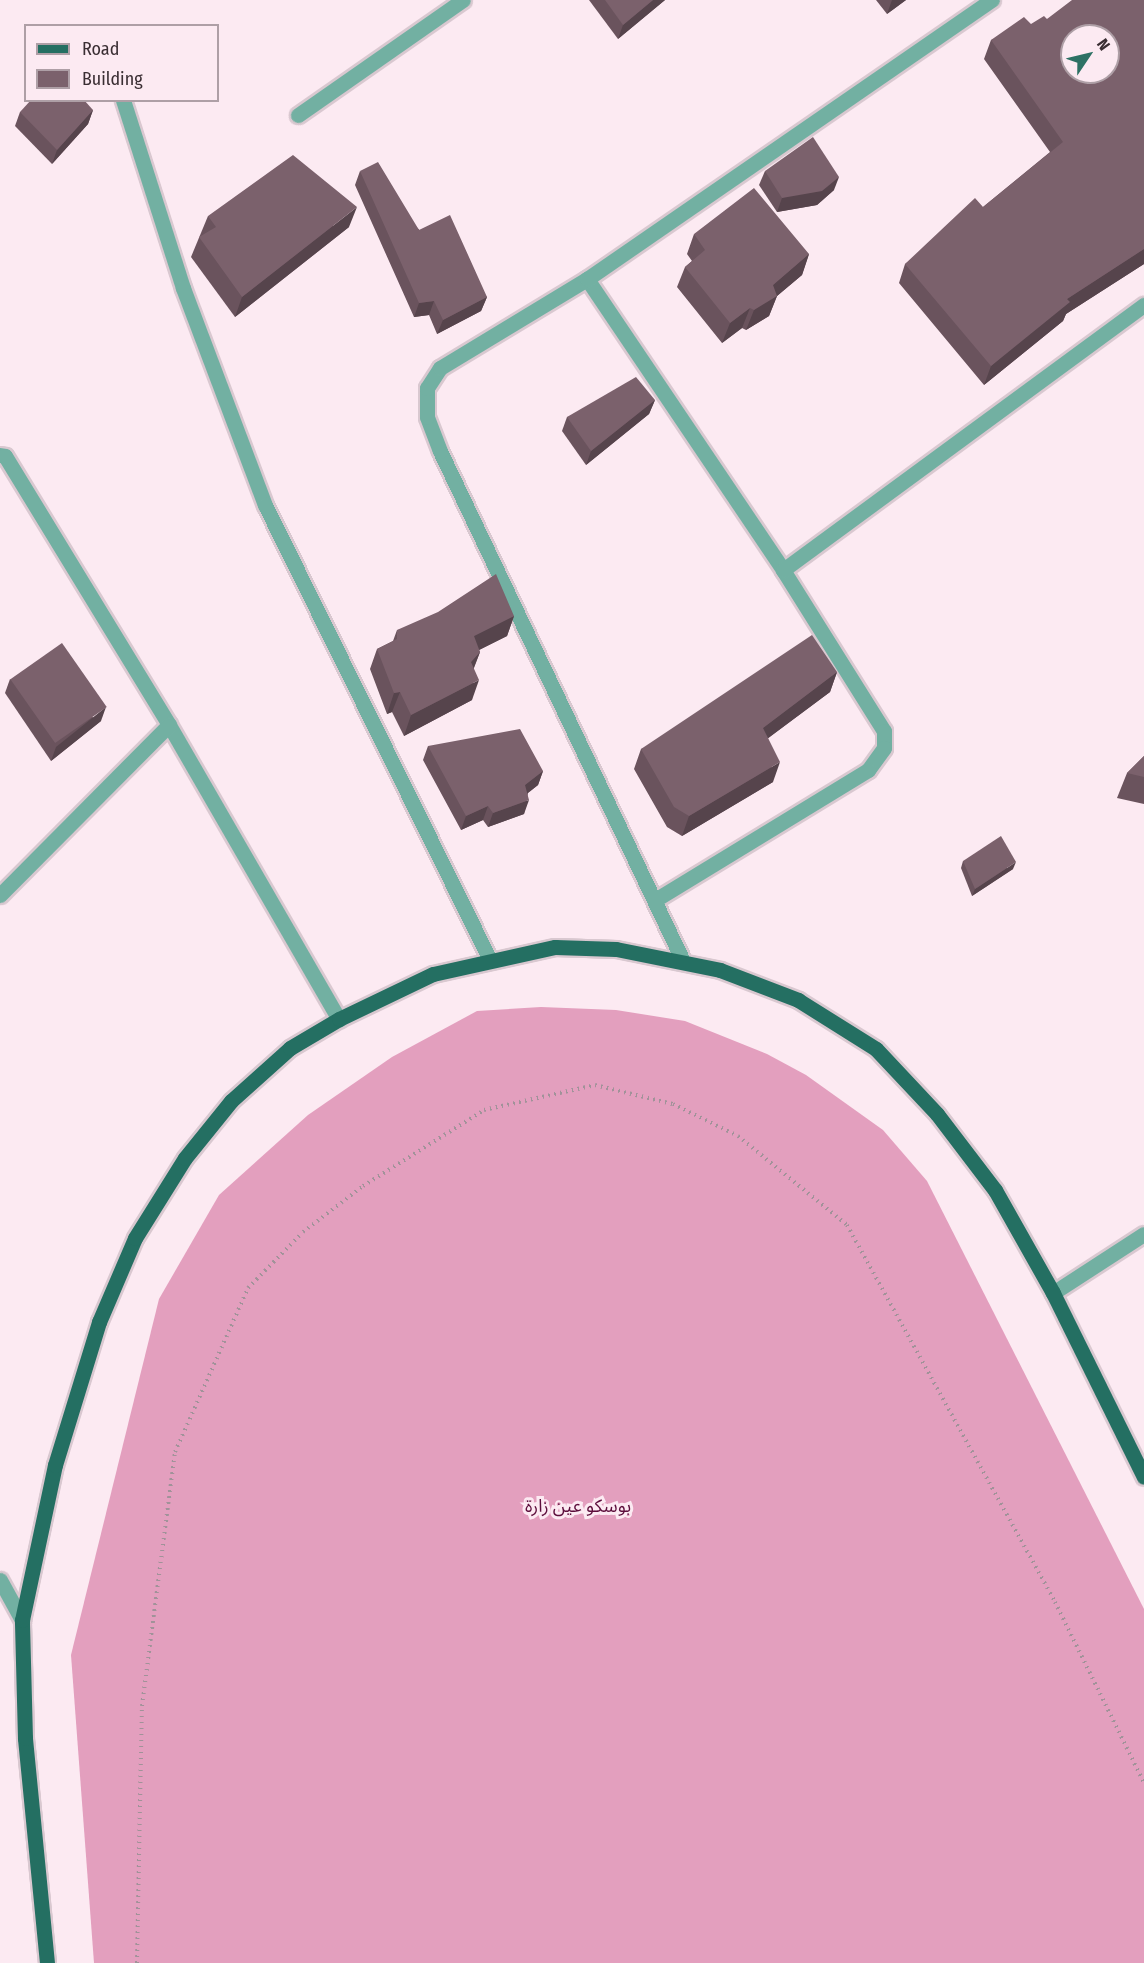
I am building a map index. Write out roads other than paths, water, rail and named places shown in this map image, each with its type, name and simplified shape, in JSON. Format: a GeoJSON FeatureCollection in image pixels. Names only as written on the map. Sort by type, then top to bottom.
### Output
{"type":"FeatureCollection","features":[{"type":"Feature","properties":{"kind":"main road"},"geometry":{"type":"LineString","coordinates":[[48,1963],[25,1738],[22,1620],[76,1389],[135,1238],[185,1158],[231,1101],[290,1048],[339,1019],[433,974],[489,958],[555,946],[616,949],[720,970],[798,1000],[876,1049],[937,1114],[995,1190],[1053,1293],[1144,1477]]}},
{"type":"Feature","properties":{"kind":"street"},"geometry":{"type":"LineString","coordinates":[[298,115],[463,0]]}},
{"type":"Feature","properties":{"kind":"street"},"geometry":{"type":"LineString","coordinates":[[682,961],[440,451],[427,417],[427,388],[440,368],[587,279],[992,0]]}},
{"type":"Feature","properties":{"kind":"street"},"geometry":{"type":"LineString","coordinates":[[124,102],[183,288],[265,505],[489,958]]}},
{"type":"Feature","properties":{"kind":"street"},"geometry":{"type":"LineString","coordinates":[[587,279],[783,570],[884,731],[884,748],[868,770],[655,900]]}},
{"type":"Feature","properties":{"kind":"street"},"geometry":{"type":"LineString","coordinates":[[783,570],[1144,304]]}},
{"type":"Feature","properties":{"kind":"street"},"geometry":{"type":"LineString","coordinates":[[0,455],[5,456],[169,725],[339,1019]]}},
{"type":"Feature","properties":{"kind":"street"},"geometry":{"type":"LineString","coordinates":[[0,894],[169,725]]}},
{"type":"Feature","properties":{"kind":"street"},"geometry":{"type":"LineString","coordinates":[[1053,1293],[1144,1234]]}},
{"type":"Feature","properties":{"kind":"street"},"geometry":{"type":"LineString","coordinates":[[0,1580],[22,1620]]}},
{"type":"Feature","properties":{"kind":"park label","name":"بوسكو عين زارة"},"geometry":{"type":"Point","coordinates":[578,1506]}}]}
